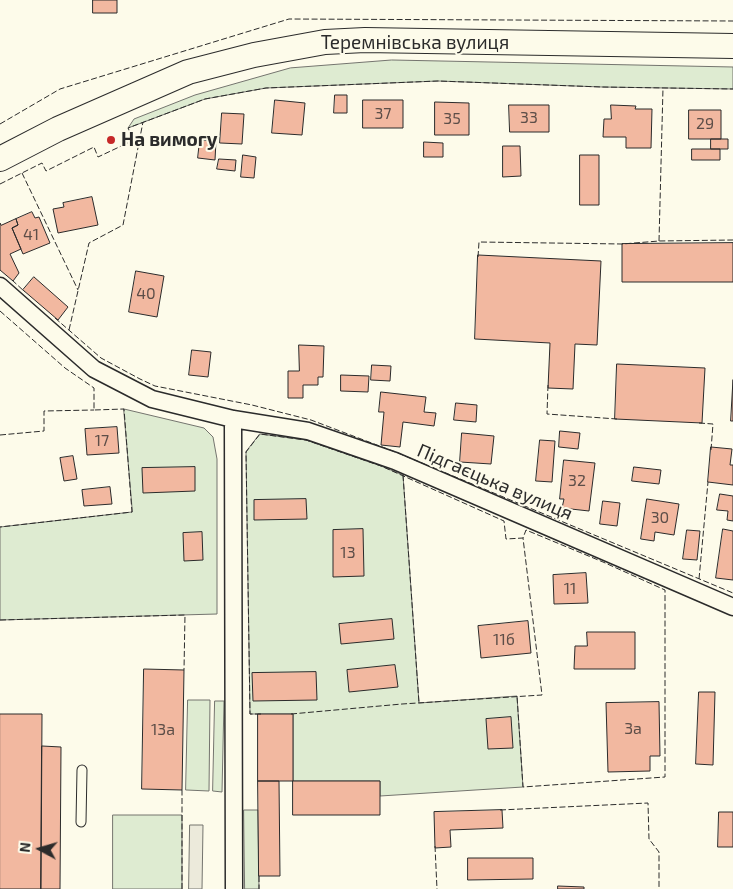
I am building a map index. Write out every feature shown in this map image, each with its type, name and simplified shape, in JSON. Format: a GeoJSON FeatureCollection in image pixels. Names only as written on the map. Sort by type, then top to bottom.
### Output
{"type":"FeatureCollection","features":[{"type":"Feature","properties":{"kind":"street","name":"Теремнівська вулиця"},"geometry":{"type":"LineString","coordinates":[[0,159],[58,129],[188,72],[254,55],[325,42],[365,40],[733,46]]}},
{"type":"Feature","properties":{"kind":"street","name":"Підгаєцька вулиця"},"geometry":{"type":"LineString","coordinates":[[0,286],[94,369],[152,399],[232,419],[308,431],[395,461],[733,606]]}},
{"type":"Feature","properties":{"kind":"street"},"geometry":{"type":"LineString","coordinates":[[232,419],[234,889]]}},
{"type":"Feature","properties":{"kind":"lane"},"geometry":{"type":"LineString","coordinates":[[81,822],[82,770]]}},
{"type":"Feature","properties":{"kind":"green space"},"geometry":{"type":"Polygon","coordinates":[[[392,60],[733,67],[733,89],[602,87],[438,81],[266,88],[205,99],[128,128],[134,119],[195,95],[290,68],[392,60]]]}},
{"type":"Feature","properties":{"kind":"green space"},"geometry":{"type":"Polygon","coordinates":[[[124,409],[204,428],[213,437],[217,459],[217,614],[0,620],[0,527],[132,512],[124,409]]]}},
{"type":"Feature","properties":{"kind":"green space"},"geometry":{"type":"Polygon","coordinates":[[[260,434],[306,440],[403,475],[419,703],[517,696],[523,787],[380,796],[380,781],[293,781],[293,714],[250,714],[246,452],[260,434]]]}},
{"type":"Feature","properties":{"kind":"green space"},"geometry":{"type":"Polygon","coordinates":[[[188,700],[210,700],[209,791],[186,790],[188,700]]]}},
{"type":"Feature","properties":{"kind":"green space"},"geometry":{"type":"Polygon","coordinates":[[[215,701],[224,701],[222,792],[213,791],[215,701]]]}},
{"type":"Feature","properties":{"kind":"green space"},"geometry":{"type":"Polygon","coordinates":[[[244,810],[258,810],[259,889],[245,889],[244,810]]]}},
{"type":"Feature","properties":{"kind":"green space"},"geometry":{"type":"Polygon","coordinates":[[[113,815],[182,815],[182,889],[113,889],[113,815]]]}},
{"type":"Feature","properties":{"kind":"shaded area"},"geometry":{"type":"Polygon","coordinates":[[[190,825],[203,825],[202,889],[189,889],[190,825]]]}},
{"type":"Feature","properties":{"kind":"building"},"geometry":{"type":"Polygon","coordinates":[[[93,0],[117,0],[117,13],[93,13],[93,0]]]}},
{"type":"Feature","properties":{"kind":"building"},"geometry":{"type":"Polygon","coordinates":[[[335,95],[347,95],[347,113],[334,113],[335,95]]]}},
{"type":"Feature","properties":{"kind":"building"},"geometry":{"type":"Polygon","coordinates":[[[275,100],[305,103],[302,135],[272,133],[275,100]]]}},
{"type":"Feature","properties":{"kind":"building"},"geometry":{"type":"Polygon","coordinates":[[[363,100],[403,100],[403,128],[363,128],[363,100]]]}},
{"type":"Feature","properties":{"kind":"building"},"geometry":{"type":"Polygon","coordinates":[[[435,102],[469,103],[469,135],[435,135],[435,102]]]}},
{"type":"Feature","properties":{"kind":"building"},"geometry":{"type":"Polygon","coordinates":[[[509,105],[549,105],[549,132],[510,132],[509,105]]]}},
{"type":"Feature","properties":{"kind":"building"},"geometry":{"type":"Polygon","coordinates":[[[611,105],[636,106],[635,109],[652,109],[651,148],[626,148],[626,137],[603,137],[604,119],[611,119],[611,105]]]}},
{"type":"Feature","properties":{"kind":"building"},"geometry":{"type":"Polygon","coordinates":[[[689,110],[721,110],[721,139],[689,139],[689,110]]]}},
{"type":"Feature","properties":{"kind":"building"},"geometry":{"type":"Polygon","coordinates":[[[222,113],[244,114],[242,144],[220,143],[222,113]]]}},
{"type":"Feature","properties":{"kind":"building"},"geometry":{"type":"Polygon","coordinates":[[[711,139],[728,139],[728,149],[711,149],[711,139]]]}},
{"type":"Feature","properties":{"kind":"building"},"geometry":{"type":"Polygon","coordinates":[[[200,140],[216,141],[215,160],[198,158],[200,140]]]}},
{"type":"Feature","properties":{"kind":"building"},"geometry":{"type":"Polygon","coordinates":[[[424,142],[443,143],[443,157],[424,157],[424,142]]]}},
{"type":"Feature","properties":{"kind":"building"},"geometry":{"type":"Polygon","coordinates":[[[503,146],[520,146],[521,176],[503,177],[503,146]]]}},
{"type":"Feature","properties":{"kind":"building"},"geometry":{"type":"Polygon","coordinates":[[[692,149],[720,149],[720,160],[692,160],[692,149]]]}},
{"type":"Feature","properties":{"kind":"building"},"geometry":{"type":"Polygon","coordinates":[[[243,155],[256,157],[254,178],[241,177],[243,155]]]}},
{"type":"Feature","properties":{"kind":"building"},"geometry":{"type":"Polygon","coordinates":[[[580,155],[599,155],[599,205],[580,205],[580,155]]]}},
{"type":"Feature","properties":{"kind":"building"},"geometry":{"type":"Polygon","coordinates":[[[219,159],[236,160],[235,171],[217,169],[219,159]]]}},
{"type":"Feature","properties":{"kind":"building"},"geometry":{"type":"Polygon","coordinates":[[[92,197],[98,225],[58,233],[53,209],[64,207],[63,203],[92,197]]]}},
{"type":"Feature","properties":{"kind":"building"},"geometry":{"type":"Polygon","coordinates":[[[32,212],[35,218],[39,217],[50,243],[23,254],[12,228],[18,225],[16,219],[32,212]]]}},
{"type":"Feature","properties":{"kind":"building"},"geometry":{"type":"Polygon","coordinates":[[[16,219],[18,225],[12,228],[21,249],[10,254],[19,273],[13,281],[0,270],[0,223],[1,225],[16,219]]]}},
{"type":"Feature","properties":{"kind":"building"},"geometry":{"type":"Polygon","coordinates":[[[733,243],[733,282],[622,282],[622,244],[733,243]]]}},
{"type":"Feature","properties":{"kind":"building"},"geometry":{"type":"Polygon","coordinates":[[[478,255],[601,261],[597,345],[575,344],[573,389],[548,388],[550,343],[475,339],[478,255]]]}},
{"type":"Feature","properties":{"kind":"building"},"geometry":{"type":"Polygon","coordinates":[[[136,271],[164,276],[157,317],[129,312],[136,271]]]}},
{"type":"Feature","properties":{"kind":"building"},"geometry":{"type":"Polygon","coordinates":[[[34,277],[68,307],[58,320],[23,290],[34,277]]]}},
{"type":"Feature","properties":{"kind":"building"},"geometry":{"type":"Polygon","coordinates":[[[299,345],[324,346],[323,377],[318,377],[318,385],[303,385],[303,398],[288,398],[288,371],[299,371],[299,345]]]}},
{"type":"Feature","properties":{"kind":"building"},"geometry":{"type":"Polygon","coordinates":[[[192,350],[211,352],[208,377],[189,375],[192,350]]]}},
{"type":"Feature","properties":{"kind":"building"},"geometry":{"type":"Polygon","coordinates":[[[617,364],[705,368],[702,423],[615,419],[617,364]]]}},
{"type":"Feature","properties":{"kind":"building"},"geometry":{"type":"Polygon","coordinates":[[[372,365],[391,366],[390,381],[371,380],[372,365]]]}},
{"type":"Feature","properties":{"kind":"building"},"geometry":{"type":"Polygon","coordinates":[[[341,375],[369,376],[368,392],[341,391],[341,375]]]}},
{"type":"Feature","properties":{"kind":"building"},"geometry":{"type":"Polygon","coordinates":[[[733,380],[733,421],[731,421],[733,380]]]}},
{"type":"Feature","properties":{"kind":"building"},"geometry":{"type":"Polygon","coordinates":[[[381,392],[426,397],[424,412],[436,413],[434,426],[403,422],[400,447],[381,445],[384,412],[379,412],[381,392]]]}},
{"type":"Feature","properties":{"kind":"building"},"geometry":{"type":"Polygon","coordinates":[[[456,403],[477,405],[476,422],[454,420],[456,403]]]}},
{"type":"Feature","properties":{"kind":"building"},"geometry":{"type":"Polygon","coordinates":[[[117,427],[119,453],[87,455],[85,429],[117,427]]]}},
{"type":"Feature","properties":{"kind":"building"},"geometry":{"type":"Polygon","coordinates":[[[560,431],[580,433],[578,449],[559,447],[560,431]]]}},
{"type":"Feature","properties":{"kind":"building"},"geometry":{"type":"Polygon","coordinates":[[[462,433],[494,436],[491,464],[460,462],[462,433]]]}},
{"type":"Feature","properties":{"kind":"building"},"geometry":{"type":"Polygon","coordinates":[[[540,440],[555,441],[552,482],[536,481],[540,440]]]}},
{"type":"Feature","properties":{"kind":"building"},"geometry":{"type":"Polygon","coordinates":[[[711,447],[732,449],[730,465],[733,465],[733,485],[708,482],[711,447]]]}},
{"type":"Feature","properties":{"kind":"building"},"geometry":{"type":"Polygon","coordinates":[[[73,456],[77,479],[64,481],[60,458],[73,456]]]}},
{"type":"Feature","properties":{"kind":"building"},"geometry":{"type":"Polygon","coordinates":[[[564,460],[595,463],[589,511],[562,508],[564,499],[560,499],[564,460]]]}},
{"type":"Feature","properties":{"kind":"building"},"geometry":{"type":"Polygon","coordinates":[[[195,467],[195,491],[143,493],[142,468],[195,467]]]}},
{"type":"Feature","properties":{"kind":"building"},"geometry":{"type":"Polygon","coordinates":[[[634,467],[661,470],[659,484],[632,481],[634,467]]]}},
{"type":"Feature","properties":{"kind":"building"},"geometry":{"type":"Polygon","coordinates":[[[110,487],[112,504],[84,506],[82,490],[110,487]]]}},
{"type":"Feature","properties":{"kind":"building"},"geometry":{"type":"Polygon","coordinates":[[[720,494],[733,496],[733,521],[727,520],[728,511],[717,510],[720,494]]]}},
{"type":"Feature","properties":{"kind":"building"},"geometry":{"type":"Polygon","coordinates":[[[306,499],[307,519],[254,520],[254,500],[306,499]]]}},
{"type":"Feature","properties":{"kind":"building"},"geometry":{"type":"Polygon","coordinates":[[[647,499],[679,504],[674,535],[655,532],[654,541],[641,539],[647,499]]]}},
{"type":"Feature","properties":{"kind":"building"},"geometry":{"type":"Polygon","coordinates":[[[603,501],[620,503],[617,526],[600,524],[603,501]]]}},
{"type":"Feature","properties":{"kind":"building"},"geometry":{"type":"Polygon","coordinates":[[[363,529],[364,576],[333,577],[333,530],[363,529]]]}},
{"type":"Feature","properties":{"kind":"building"},"geometry":{"type":"Polygon","coordinates":[[[723,529],[733,531],[733,580],[716,578],[723,529]]]}},
{"type":"Feature","properties":{"kind":"building"},"geometry":{"type":"Polygon","coordinates":[[[687,530],[700,531],[697,560],[683,559],[687,530]]]}},
{"type":"Feature","properties":{"kind":"building"},"geometry":{"type":"Polygon","coordinates":[[[202,532],[203,560],[184,561],[183,533],[202,532]]]}},
{"type":"Feature","properties":{"kind":"building"},"geometry":{"type":"Polygon","coordinates":[[[586,573],[588,603],[554,604],[553,575],[586,573]]]}},
{"type":"Feature","properties":{"kind":"building"},"geometry":{"type":"Polygon","coordinates":[[[392,619],[394,639],[341,644],[339,624],[392,619]]]}},
{"type":"Feature","properties":{"kind":"building"},"geometry":{"type":"Polygon","coordinates":[[[528,621],[531,653],[481,658],[478,626],[528,621]]]}},
{"type":"Feature","properties":{"kind":"building"},"geometry":{"type":"Polygon","coordinates":[[[587,632],[635,632],[635,669],[574,669],[575,646],[587,646],[587,632]]]}},
{"type":"Feature","properties":{"kind":"building"},"geometry":{"type":"Polygon","coordinates":[[[395,665],[398,687],[349,692],[347,670],[395,665]]]}},
{"type":"Feature","properties":{"kind":"building"},"geometry":{"type":"Polygon","coordinates":[[[144,669],[184,670],[182,790],[142,789],[144,669]]]}},
{"type":"Feature","properties":{"kind":"building"},"geometry":{"type":"Polygon","coordinates":[[[316,672],[317,700],[253,701],[252,673],[316,672]]]}},
{"type":"Feature","properties":{"kind":"building"},"geometry":{"type":"Polygon","coordinates":[[[699,692],[715,692],[713,765],[696,764],[699,692]]]}},
{"type":"Feature","properties":{"kind":"building"},"geometry":{"type":"Polygon","coordinates":[[[659,702],[660,756],[650,756],[650,771],[608,772],[606,703],[659,702]]]}},
{"type":"Feature","properties":{"kind":"building"},"geometry":{"type":"Polygon","coordinates":[[[0,714],[42,714],[41,889],[0,889],[0,714]]]}},
{"type":"Feature","properties":{"kind":"building"},"geometry":{"type":"Polygon","coordinates":[[[258,714],[293,714],[293,781],[258,781],[258,714]]]}},
{"type":"Feature","properties":{"kind":"building"},"geometry":{"type":"Polygon","coordinates":[[[511,717],[513,748],[488,749],[486,719],[511,717]]]}},
{"type":"Feature","properties":{"kind":"building"},"geometry":{"type":"Polygon","coordinates":[[[42,746],[61,747],[60,889],[41,889],[42,746]]]}},
{"type":"Feature","properties":{"kind":"building"},"geometry":{"type":"Polygon","coordinates":[[[258,781],[279,781],[280,876],[259,876],[258,781]]]}},
{"type":"Feature","properties":{"kind":"building"},"geometry":{"type":"Polygon","coordinates":[[[293,781],[380,781],[380,815],[293,815],[293,781]]]}},
{"type":"Feature","properties":{"kind":"building"},"geometry":{"type":"Polygon","coordinates":[[[502,810],[503,828],[450,830],[451,847],[435,848],[434,812],[502,810]]]}},
{"type":"Feature","properties":{"kind":"building"},"geometry":{"type":"Polygon","coordinates":[[[719,812],[733,812],[733,847],[718,847],[719,812]]]}},
{"type":"Feature","properties":{"kind":"building"},"geometry":{"type":"Polygon","coordinates":[[[468,858],[533,858],[533,879],[468,880],[468,858]]]}},
{"type":"Feature","properties":{"kind":"building"},"geometry":{"type":"Polygon","coordinates":[[[558,886],[584,887],[584,889],[558,889],[558,886]]]}},
{"type":"Feature","properties":{"kind":"fence"},"geometry":{"type":"LineString","coordinates":[[0,124],[60,89],[289,19],[733,21]]}},
{"type":"Feature","properties":{"kind":"fence"},"geometry":{"type":"LineString","coordinates":[[0,184],[42,163],[46,171],[94,147],[98,157],[134,140],[128,128],[205,99],[266,88],[438,81],[602,87],[733,89]]}},
{"type":"Feature","properties":{"kind":"fence"},"geometry":{"type":"LineString","coordinates":[[659,241],[663,88]]}},
{"type":"Feature","properties":{"kind":"fence"},"geometry":{"type":"LineString","coordinates":[[69,330],[89,243],[123,225],[143,122]]}},
{"type":"Feature","properties":{"kind":"fence"},"geometry":{"type":"LineString","coordinates":[[22,173],[78,290]]}},
{"type":"Feature","properties":{"kind":"fence"},"geometry":{"type":"LineString","coordinates":[[478,257],[479,242],[622,244],[659,241],[733,240]]}},
{"type":"Feature","properties":{"kind":"fence"},"geometry":{"type":"LineString","coordinates":[[12,280],[25,292]]}},
{"type":"Feature","properties":{"kind":"fence"},"geometry":{"type":"LineString","coordinates":[[0,311],[65,368],[94,388],[94,410],[124,409],[132,512],[0,527]]}},
{"type":"Feature","properties":{"kind":"fence"},"geometry":{"type":"LineString","coordinates":[[55,318],[101,358],[155,386],[252,405],[311,420],[398,453],[733,593]]}},
{"type":"Feature","properties":{"kind":"fence"},"geometry":{"type":"LineString","coordinates":[[548,385],[547,414],[617,419]]}},
{"type":"Feature","properties":{"kind":"fence"},"geometry":{"type":"LineString","coordinates":[[0,435],[44,431],[44,411],[94,410]]}},
{"type":"Feature","properties":{"kind":"fence"},"geometry":{"type":"LineString","coordinates":[[699,423],[713,424],[711,450]]}},
{"type":"Feature","properties":{"kind":"fence"},"geometry":{"type":"LineString","coordinates":[[261,714],[250,714],[246,452],[260,434],[306,440],[381,466],[504,521],[506,539],[523,538],[526,530],[665,590],[665,777],[523,787],[517,696]]}},
{"type":"Feature","properties":{"kind":"fence"},"geometry":{"type":"LineString","coordinates":[[403,475],[419,703]]}},
{"type":"Feature","properties":{"kind":"fence"},"geometry":{"type":"LineString","coordinates":[[699,579],[708,482]]}},
{"type":"Feature","properties":{"kind":"fence"},"geometry":{"type":"LineString","coordinates":[[291,714],[402,704],[542,695],[523,538]]}},
{"type":"Feature","properties":{"kind":"fence"},"geometry":{"type":"LineString","coordinates":[[0,620],[185,615],[184,670]]}},
{"type":"Feature","properties":{"kind":"fence"},"geometry":{"type":"LineString","coordinates":[[182,790],[182,889]]}},
{"type":"Feature","properties":{"kind":"fence"},"geometry":{"type":"LineString","coordinates":[[500,810],[648,803],[649,839],[659,852],[659,889]]}},
{"type":"Feature","properties":{"kind":"fence"},"geometry":{"type":"LineString","coordinates":[[435,846],[437,889]]}},
{"type":"Feature","properties":{"kind":"fence"},"geometry":{"type":"LineString","coordinates":[[259,876],[259,889]]}},
{"type":"Feature","properties":{"kind":"place","name":"На вимогу"},"geometry":{"type":"Point","coordinates":[111,140]}}]}
